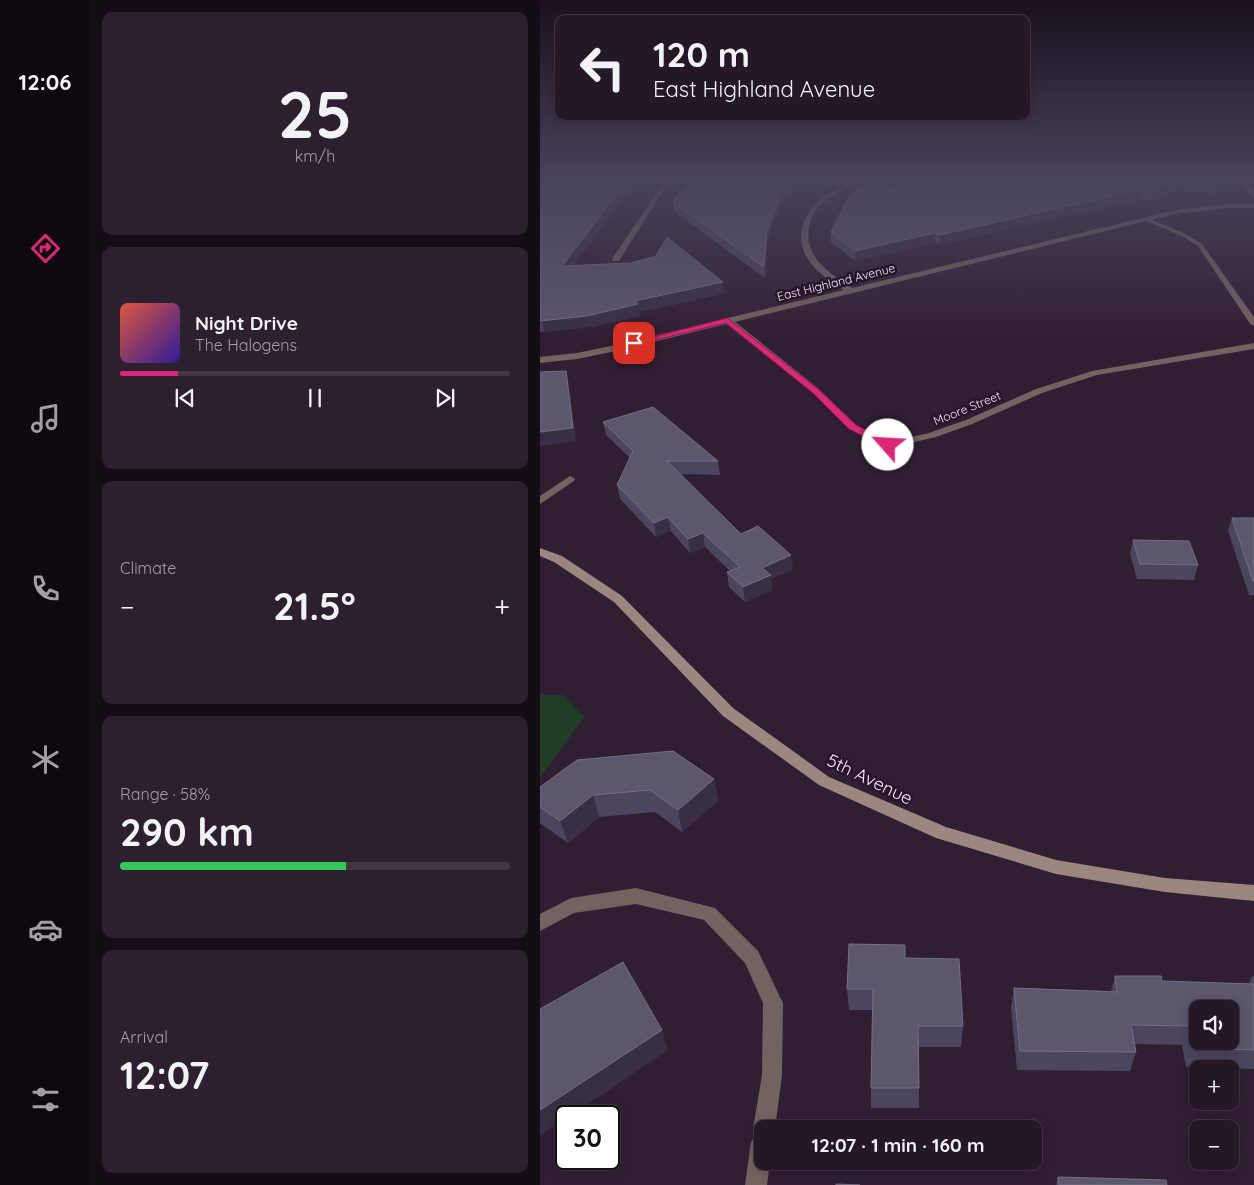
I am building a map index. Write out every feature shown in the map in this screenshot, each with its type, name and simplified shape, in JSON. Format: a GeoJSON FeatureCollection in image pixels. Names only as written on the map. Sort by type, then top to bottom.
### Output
{"type":"FeatureCollection","features":[{"type":"Feature","properties":{"kind":"main road","name":"5th Avenue"},"geometry":{"type":"LineString","coordinates":[[540,552],[558,559],[618,599],[728,712],[824,780],[942,833],[1056,867],[1165,885],[1254,893]]}},
{"type":"Feature","properties":{"kind":"street"},"geometry":{"type":"LineString","coordinates":[[616,259],[633,232]]}},
{"type":"Feature","properties":{"kind":"street"},"geometry":{"type":"LineString","coordinates":[[805,232],[806,250],[812,261],[850,290]]}},
{"type":"Feature","properties":{"kind":"street","name":"East Highland Avenue"},"geometry":{"type":"LineString","coordinates":[[540,360],[577,356],[1091,232]]}},
{"type":"Feature","properties":{"kind":"street"},"geometry":{"type":"LineString","coordinates":[[1177,232],[1200,245],[1254,322]]}},
{"type":"Feature","properties":{"kind":"street","name":"Moore Street"},"geometry":{"type":"LineString","coordinates":[[727,320],[816,391],[853,427],[888,445],[932,435],[969,422],[1047,388],[1095,373],[1122,366],[1254,346]]}},
{"type":"Feature","properties":{"kind":"street"},"geometry":{"type":"LineString","coordinates":[[540,501],[570,479]]}},
{"type":"Feature","properties":{"kind":"street"},"geometry":{"type":"LineString","coordinates":[[540,923],[571,906],[636,896],[709,914],[752,957],[773,1003],[772,1075],[765,1120]]}},
{"type":"Feature","properties":{"kind":"street"},"geometry":{"type":"LineString","coordinates":[[756,1185],[758,1170]]}},
{"type":"Feature","properties":{"kind":"green space"},"geometry":{"type":"Polygon","coordinates":[[[540,695],[563,695],[584,717],[540,778],[540,695]]]}},
{"type":"Feature","properties":{"kind":"building"},"geometry":{"type":"Polygon","coordinates":[[[540,232],[588,232],[562,266],[631,263],[656,256],[667,237],[723,282],[635,301],[638,304],[587,316],[540,321],[540,232]]]}},
{"type":"Feature","properties":{"kind":"building"},"geometry":{"type":"Polygon","coordinates":[[[715,232],[767,232],[764,267],[715,232]]]}},
{"type":"Feature","properties":{"kind":"building"},"geometry":{"type":"Polygon","coordinates":[[[831,232],[951,232],[939,235],[935,233],[855,251],[831,232]]]}},
{"type":"Feature","properties":{"kind":"building"},"geometry":{"type":"Polygon","coordinates":[[[566,371],[573,428],[540,432],[540,372],[566,371]]]}},
{"type":"Feature","properties":{"kind":"building"},"geometry":{"type":"Polygon","coordinates":[[[653,407],[718,461],[667,461],[741,534],[758,526],[791,555],[762,568],[771,575],[743,587],[727,572],[740,567],[703,533],[688,539],[668,517],[654,523],[617,485],[633,451],[603,422],[653,407]]]}},
{"type":"Feature","properties":{"kind":"building"},"geometry":{"type":"Polygon","coordinates":[[[1232,518],[1254,518],[1254,581],[1253,581],[1232,518]]]}},
{"type":"Feature","properties":{"kind":"building"},"geometry":{"type":"Polygon","coordinates":[[[1133,540],[1189,541],[1198,565],[1140,564],[1133,540]]]}},
{"type":"Feature","properties":{"kind":"building"},"geometry":{"type":"Polygon","coordinates":[[[673,751],[714,779],[678,810],[650,790],[593,795],[560,821],[540,807],[540,787],[577,760],[673,751]]]}},
{"type":"Feature","properties":{"kind":"building"},"geometry":{"type":"Polygon","coordinates":[[[849,944],[905,945],[905,958],[959,959],[963,1026],[918,1026],[919,1088],[871,1088],[873,989],[847,989],[849,944]]]}},
{"type":"Feature","properties":{"kind":"building"},"geometry":{"type":"Polygon","coordinates":[[[623,962],[662,1030],[540,1110],[540,1009],[623,962]]]}},
{"type":"Feature","properties":{"kind":"building"},"geometry":{"type":"Polygon","coordinates":[[[1115,976],[1161,976],[1162,981],[1254,984],[1254,1050],[1239,1050],[1239,1000],[1189,1000],[1189,1026],[1131,1025],[1136,1052],[1020,1051],[1014,988],[1117,992],[1115,976]]]}},
{"type":"Feature","properties":{"kind":"building"},"geometry":{"type":"Polygon","coordinates":[[[1058,1177],[1166,1180],[1167,1185],[1059,1185],[1058,1177]]]}},
{"type":"Feature","properties":{"kind":"route"},"geometry":{"type":"LineString","coordinates":[[634,343],[727,320],[816,391],[853,427],[888,445]]}}]}
